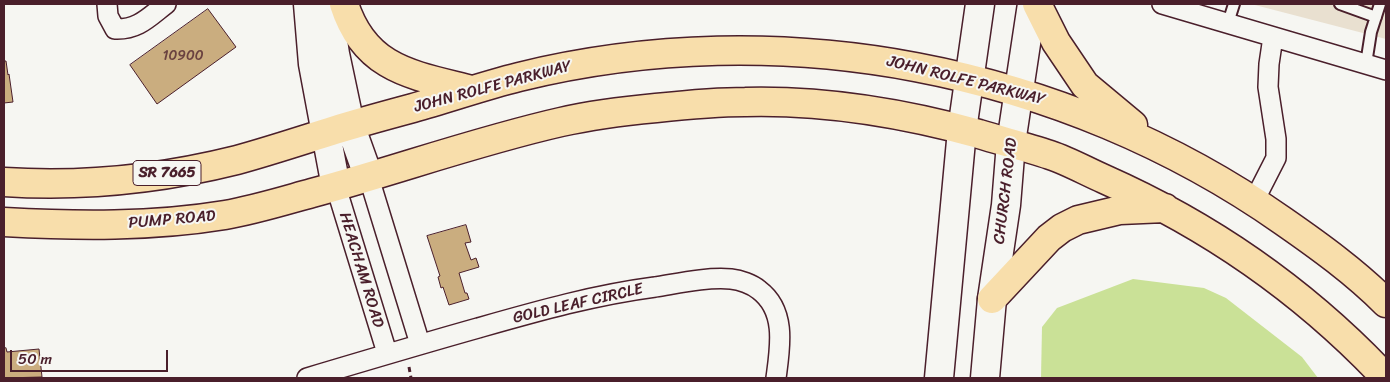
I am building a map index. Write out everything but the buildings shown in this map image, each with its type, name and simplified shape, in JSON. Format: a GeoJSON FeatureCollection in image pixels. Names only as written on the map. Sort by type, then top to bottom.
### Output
{"type":"FeatureCollection","features":[{"type":"Feature","properties":{"kind":"main road"},"geometry":{"type":"LineString","coordinates":[[308,4],[313,64],[338,129],[369,178],[501,138],[562,122],[615,112],[686,105],[746,102],[790,103],[858,109],[920,119],[1051,155],[1167,208],[1230,246],[1286,288],[1330,323],[1386,378]]}},
{"type":"Feature","properties":{"kind":"main road"},"geometry":{"type":"LineString","coordinates":[[330,4],[335,54],[338,129],[336,187]]}},
{"type":"Feature","properties":{"kind":"main road"},"geometry":{"type":"LineString","coordinates":[[344,4],[354,30],[366,46],[380,59],[417,76],[473,90]]}},
{"type":"Feature","properties":{"kind":"main road"},"geometry":{"type":"LineString","coordinates":[[939,378],[962,130],[980,4]]}},
{"type":"Feature","properties":{"kind":"main road","name":"CHURCH ROAD"},"geometry":{"type":"LineString","coordinates":[[985,378],[992,299],[1006,205],[1018,92],[1032,4]]}},
{"type":"Feature","properties":{"kind":"main road"},"geometry":{"type":"LineString","coordinates":[[1037,4],[1056,42],[1085,85],[1162,148]]}},
{"type":"Feature","properties":{"kind":"main road","name":"JOHN ROLFE PARKWAY"},"geometry":{"type":"LineString","coordinates":[[338,129],[542,72],[604,61],[678,52],[741,50],[790,51],[873,59],[970,79],[1055,103],[1162,148],[1254,201],[1350,271],[1386,303]]}},
{"type":"Feature","properties":{"kind":"main road","name":"SR 7665"},"geometry":{"type":"LineString","coordinates":[[4,182],[51,184],[98,182],[152,176],[235,160],[338,129]]}},
{"type":"Feature","properties":{"kind":"main road","name":"PUMP ROAD"},"geometry":{"type":"LineString","coordinates":[[4,222],[117,225],[179,221],[228,215],[369,178]]}},
{"type":"Feature","properties":{"kind":"main road"},"geometry":{"type":"LineString","coordinates":[[992,299],[1049,238],[1062,228],[1078,220],[1113,212],[1167,208]]}},
{"type":"Feature","properties":{"kind":"street"},"geometry":{"type":"LineString","coordinates":[[107,4],[108,16],[115,29],[135,27],[166,4]]}},
{"type":"Feature","properties":{"kind":"street"},"geometry":{"type":"LineString","coordinates":[[1162,4],[1386,70]]}},
{"type":"Feature","properties":{"kind":"street"},"geometry":{"type":"LineString","coordinates":[[1254,201],[1276,158],[1276,139],[1268,87],[1273,37]]}},
{"type":"Feature","properties":{"kind":"street"},"geometry":{"type":"LineString","coordinates":[[369,178],[420,344]]}},
{"type":"Feature","properties":{"kind":"street","name":"HEACHAM ROAD"},"geometry":{"type":"LineString","coordinates":[[336,187],[387,353]]}},
{"type":"Feature","properties":{"kind":"street","name":"GOLD LEAF CIRCLE"},"geometry":{"type":"LineString","coordinates":[[307,378],[387,353],[566,303],[616,292],[701,280],[730,279],[744,282],[759,289],[769,300],[776,314],[780,327],[780,342],[776,378]]}},
{"type":"Feature","properties":{"kind":"lane"},"geometry":{"type":"LineString","coordinates":[[1228,23],[1234,4]]}},
{"type":"Feature","properties":{"kind":"lane"},"geometry":{"type":"LineString","coordinates":[[1340,4],[1376,17]]}},
{"type":"Feature","properties":{"kind":"lane"},"geometry":{"type":"LineString","coordinates":[[1366,64],[1380,4]]}},
{"type":"Feature","properties":{"kind":"path"},"geometry":{"type":"LineString","coordinates":[[408,364],[411,378]]}},
{"type":"Feature","properties":{"kind":"shaded area"},"geometry":{"type":"Polygon","coordinates":[[[1251,4],[1386,4],[1386,39],[1251,4]]]}},
{"type":"Feature","properties":{"kind":"green space"},"geometry":{"type":"Polygon","coordinates":[[[1133,279],[1204,288],[1226,298],[1302,357],[1318,378],[1041,378],[1042,327],[1057,308],[1133,279]]]}}]}
